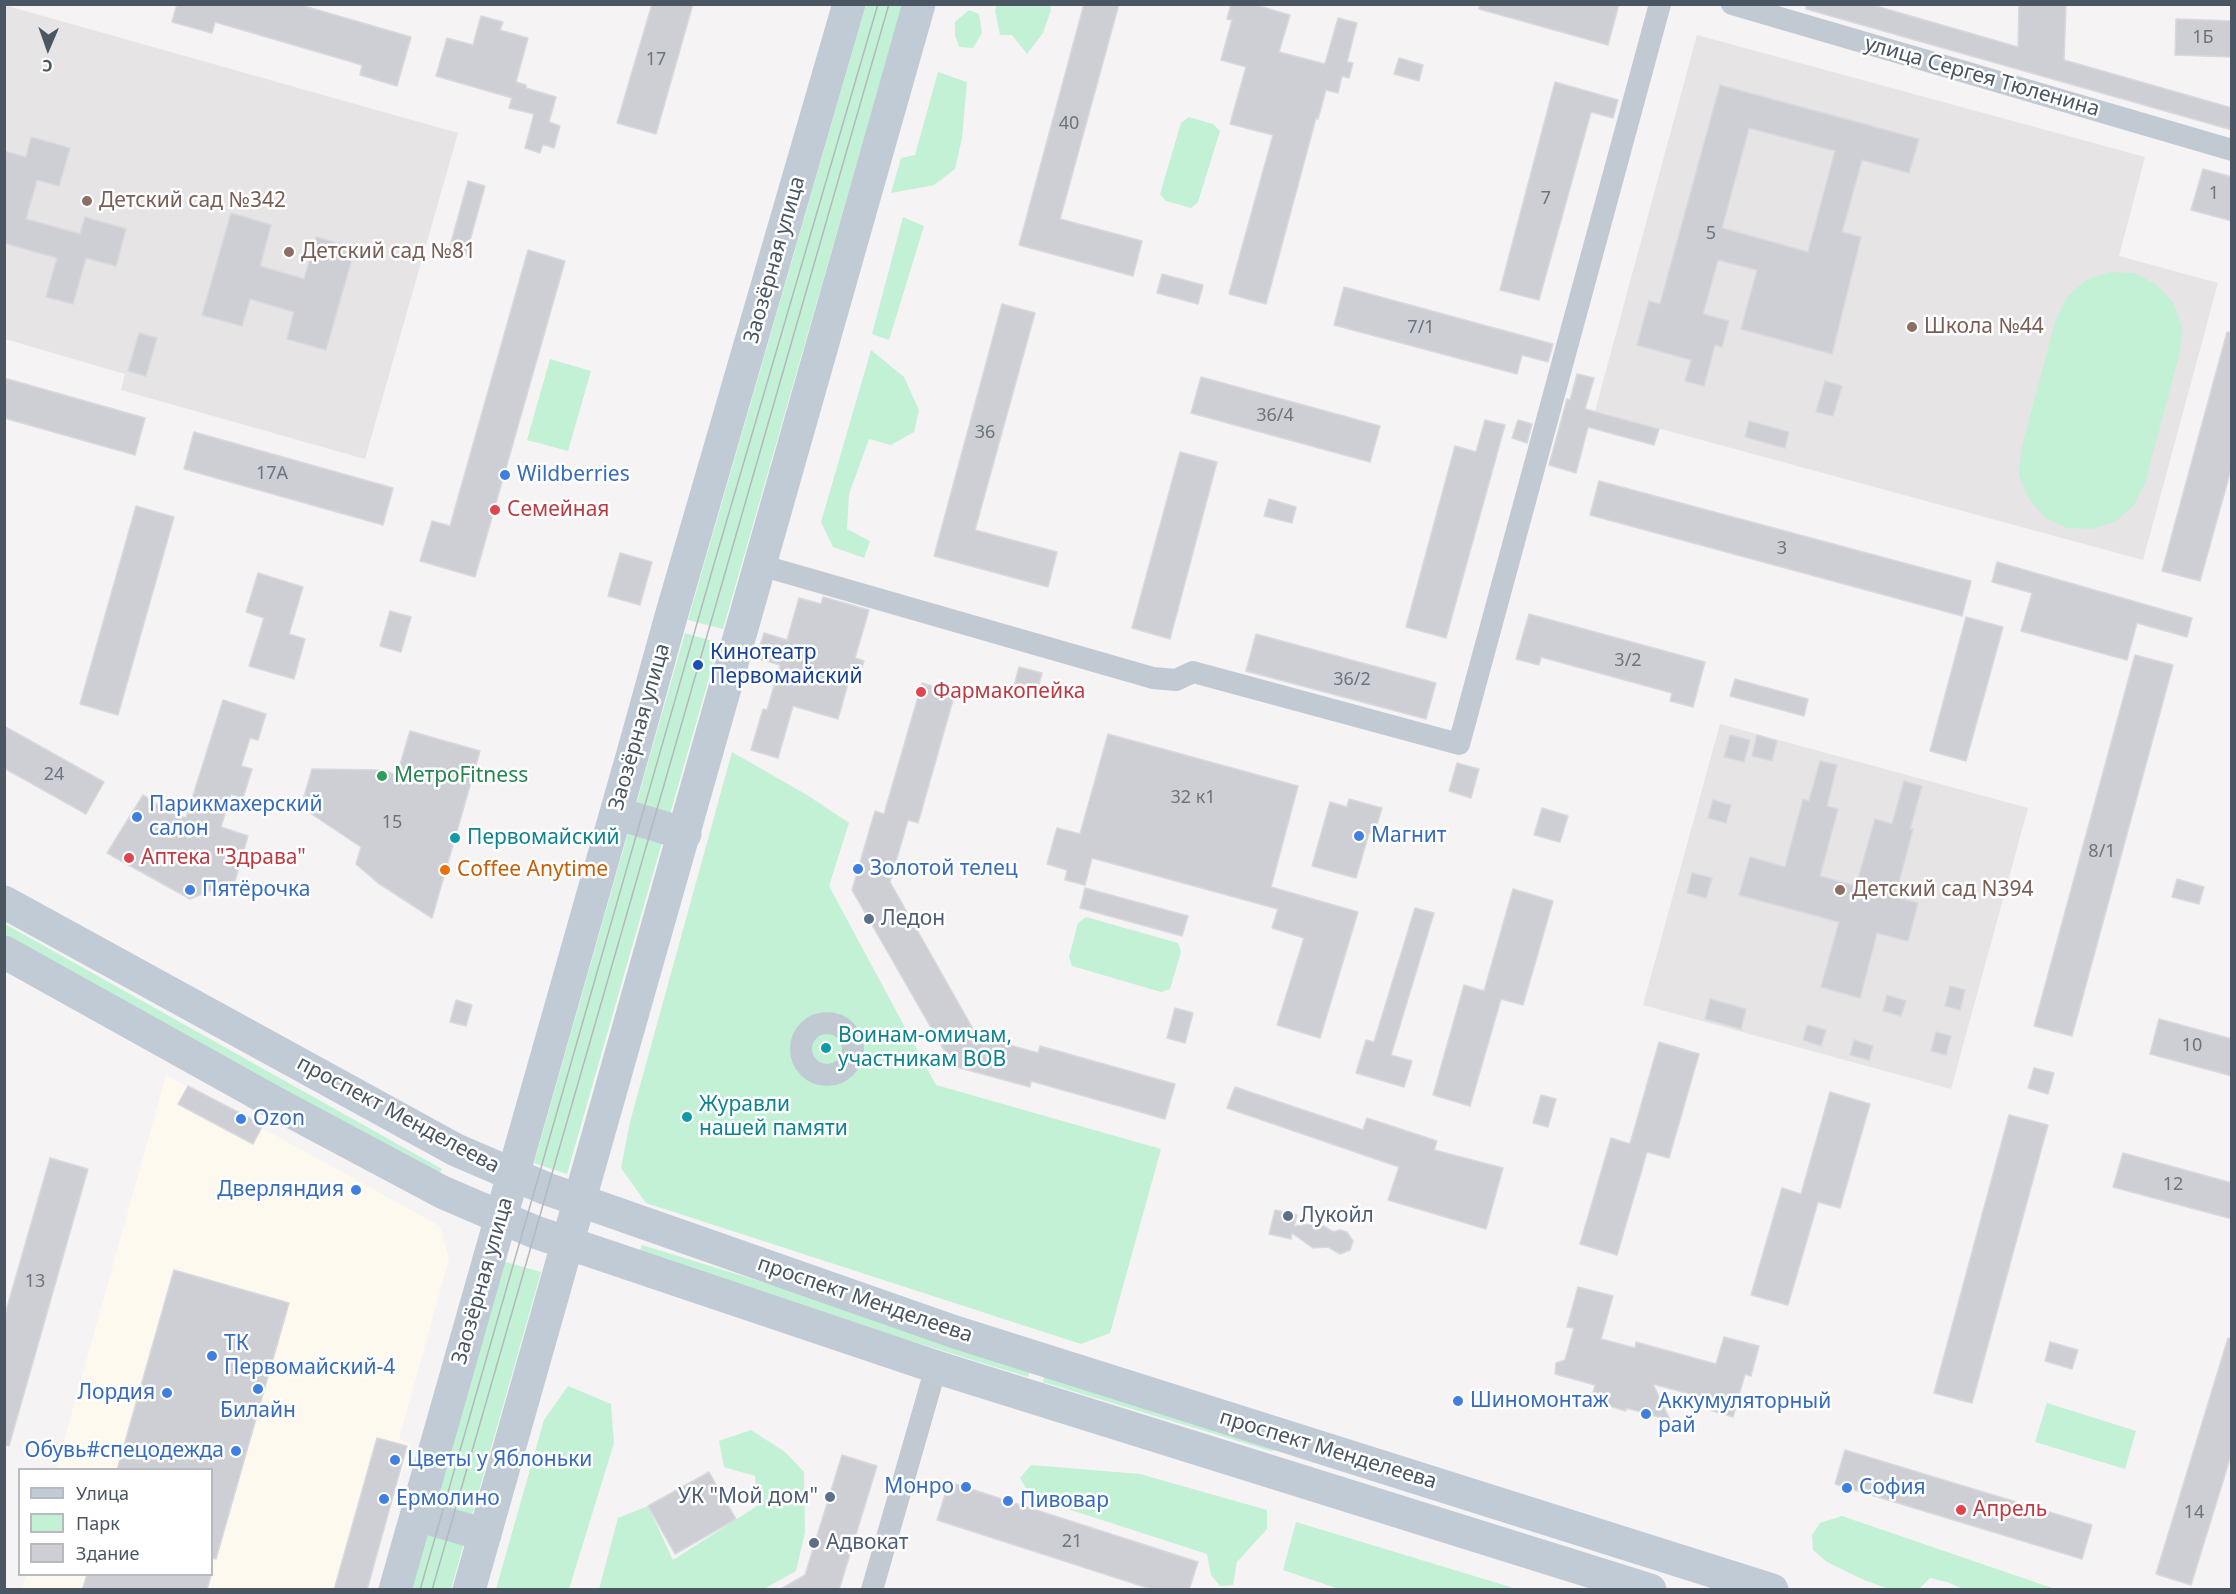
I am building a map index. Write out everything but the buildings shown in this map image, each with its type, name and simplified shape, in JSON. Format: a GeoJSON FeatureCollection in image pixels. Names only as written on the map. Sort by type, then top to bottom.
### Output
{"type":"FeatureCollection","features":[{"type":"Feature","properties":{"kind":"main road","name":"Заозёрная улица"},"geometry":{"type":"LineString","coordinates":[[395,1590],[670,620],[849,4]]}},
{"type":"Feature","properties":{"kind":"main road"},"geometry":{"type":"LineString","coordinates":[[469,1590],[919,4]]}},
{"type":"Feature","properties":{"kind":"main road"},"geometry":{"type":"LineString","coordinates":[[616,813],[685,834]]}},
{"type":"Feature","properties":{"kind":"main road","name":"проспект Менделеева"},"geometry":{"type":"LineString","coordinates":[[4,902],[456,1150],[513,1175],[955,1332],[1772,1590]]}},
{"type":"Feature","properties":{"kind":"main road","name":"проспект Менделеева"},"geometry":{"type":"LineString","coordinates":[[4,952],[288,1110],[442,1192],[500,1218],[936,1367],[1650,1590]]}},
{"type":"Feature","properties":{"kind":"main road"},"geometry":{"type":"LineString","coordinates":[[1295,1479],[1306,1444]]}},
{"type":"Feature","properties":{"kind":"main road"},"geometry":{"type":"LineString","coordinates":[[417,1515],[485,1535]]}},
{"type":"Feature","properties":{"kind":"street"},"geometry":{"type":"LineString","coordinates":[[760,565],[1153,678],[1176,680],[1193,672],[1459,744],[1660,4]]}},
{"type":"Feature","properties":{"kind":"street","name":"улица Сергея Тюленина"},"geometry":{"type":"LineString","coordinates":[[1732,4],[2232,150]]}},
{"type":"Feature","properties":{"kind":"street"},"geometry":{"type":"LineString","coordinates":[[872,1590],[936,1367]]}},
{"type":"Feature","properties":{"kind":"shaded area","name":"Детский сад №81"},"geometry":{"type":"Polygon","coordinates":[[[4,5],[458,133],[365,459],[121,390],[125,374],[5,339],[4,5]]]}},
{"type":"Feature","properties":{"kind":"shaded area","name":"Школа №44"},"geometry":{"type":"Polygon","coordinates":[[[1697,35],[2145,157],[2119,256],[2218,283],[2143,560],[1595,411],[1697,35]]]}},
{"type":"Feature","properties":{"kind":"shaded area","name":"Детский сад N394"},"geometry":{"type":"Polygon","coordinates":[[[1720,724],[2028,808],[1951,1089],[1643,1005],[1720,724]]]}},
{"type":"Feature","properties":{"kind":"shaded area"},"geometry":{"type":"Polygon","coordinates":[[[166,1075],[440,1226],[449,1259],[399,1439],[411,1444],[367,1589],[22,1590],[26,1576],[213,1576],[213,1468],[56,1468],[166,1075]]]}},
{"type":"Feature","properties":{"kind":"green space"},"geometry":{"type":"Polygon","coordinates":[[[866,5],[902,5],[723,629],[688,620],[866,5]]]}},
{"type":"Feature","properties":{"kind":"green space"},"geometry":{"type":"Polygon","coordinates":[[[997,5],[1050,5],[1051,10],[1043,33],[1027,54],[1012,35],[1000,35],[995,10],[997,5]]]}},
{"type":"Feature","properties":{"kind":"green space"},"geometry":{"type":"Polygon","coordinates":[[[969,10],[979,14],[982,33],[973,48],[959,47],[955,35],[955,22],[969,10]]]}},
{"type":"Feature","properties":{"kind":"green space"},"geometry":{"type":"Polygon","coordinates":[[[938,72],[967,82],[962,138],[955,169],[934,185],[891,193],[901,158],[915,155],[938,72]]]}},
{"type":"Feature","properties":{"kind":"green space"},"geometry":{"type":"Polygon","coordinates":[[[1189,117],[1213,124],[1220,131],[1198,202],[1191,208],[1166,201],[1160,194],[1181,123],[1189,117]]]}},
{"type":"Feature","properties":{"kind":"green space"},"geometry":{"type":"Polygon","coordinates":[[[903,217],[924,226],[889,340],[872,334],[903,217]]]}},
{"type":"Feature","properties":{"kind":"green space"},"geometry":{"type":"Polygon","coordinates":[[[2109,272],[2135,273],[2157,285],[2174,304],[2182,327],[2180,352],[2145,483],[2134,505],[2115,522],[2092,529],[2067,528],[2044,517],[2028,498],[2019,475],[2021,450],[2056,319],[2067,297],[2086,280],[2109,272]]]}},
{"type":"Feature","properties":{"kind":"green space"},"geometry":{"type":"Polygon","coordinates":[[[871,350],[904,377],[919,410],[914,432],[891,445],[869,439],[849,494],[847,529],[870,541],[864,558],[833,547],[821,522],[871,350]]]}},
{"type":"Feature","properties":{"kind":"green space"},"geometry":{"type":"Polygon","coordinates":[[[550,359],[591,371],[568,451],[527,440],[550,359]]]}},
{"type":"Feature","properties":{"kind":"green space"},"geometry":{"type":"Polygon","coordinates":[[[685,633],[719,643],[567,1174],[534,1163],[685,633]]]}},
{"type":"Feature","properties":{"kind":"green space"},"geometry":{"type":"Polygon","coordinates":[[[732,752],[807,795],[849,823],[829,886],[936,1085],[1161,1149],[1110,1333],[1081,1344],[646,1203],[621,1168],[630,1122],[732,752]]]}},
{"type":"Feature","properties":{"kind":"green space"},"geometry":{"type":"Polygon","coordinates":[[[1086,917],[1178,943],[1181,952],[1170,989],[1161,992],[1072,966],[1069,957],[1078,923],[1086,917]]]}},
{"type":"Feature","properties":{"kind":"green space"},"geometry":{"type":"Polygon","coordinates":[[[5,924],[442,1169],[437,1178],[5,935],[5,924]]]}},
{"type":"Feature","properties":{"kind":"green space"},"geometry":{"type":"Polygon","coordinates":[[[642,1245],[1032,1365],[1028,1377],[638,1257],[642,1245]]]}},
{"type":"Feature","properties":{"kind":"green space"},"geometry":{"type":"Polygon","coordinates":[[[502,1261],[541,1272],[451,1589],[408,1590],[502,1261]]]}},
{"type":"Feature","properties":{"kind":"green space"},"geometry":{"type":"Polygon","coordinates":[[[1046,1367],[1276,1450],[1271,1451],[1043,1382],[1046,1367]]]}},
{"type":"Feature","properties":{"kind":"green space"},"geometry":{"type":"Polygon","coordinates":[[[568,1386],[611,1404],[614,1443],[569,1589],[496,1589],[544,1420],[568,1386]]]}},
{"type":"Feature","properties":{"kind":"green space"},"geometry":{"type":"Polygon","coordinates":[[[2047,1403],[2136,1431],[2125,1469],[2035,1442],[2047,1403]]]}},
{"type":"Feature","properties":{"kind":"green space"},"geometry":{"type":"Polygon","coordinates":[[[751,1430],[785,1452],[804,1472],[805,1532],[796,1571],[764,1589],[599,1589],[618,1518],[648,1506],[673,1560],[757,1506],[755,1476],[724,1467],[719,1441],[751,1430]]]}},
{"type":"Feature","properties":{"kind":"green space"},"geometry":{"type":"Polygon","coordinates":[[[1031,1465],[1140,1474],[1267,1510],[1267,1529],[1237,1562],[1233,1585],[1220,1586],[1211,1575],[1207,1554],[1031,1497],[1020,1478],[1031,1465]]]}},
{"type":"Feature","properties":{"kind":"green space"},"geometry":{"type":"Polygon","coordinates":[[[1842,1516],[2055,1589],[1963,1589],[1930,1578],[1919,1589],[1892,1590],[1864,1580],[1827,1562],[1813,1550],[1812,1535],[1820,1523],[1842,1516]]]}},
{"type":"Feature","properties":{"kind":"green space"},"geometry":{"type":"Polygon","coordinates":[[[1296,1522],[1517,1589],[1339,1589],[1283,1570],[1296,1522]]]}},
{"type":"Feature","properties":{"kind":"tram line"},"geometry":{"type":"LineString","coordinates":[[420,1590],[714,564],[878,4]]}},
{"type":"Feature","properties":{"kind":"tram line"},"geometry":{"type":"LineString","coordinates":[[432,1590],[889,4]]}},
{"type":"Feature","properties":{"kind":"place","name":"Детский сад №342"},"geometry":{"type":"Point","coordinates":[87,201]}},
{"type":"Feature","properties":{"kind":"place","name":"Детский сад №81"},"geometry":{"type":"Point","coordinates":[289,252]}},
{"type":"Feature","properties":{"kind":"place","name":"Школа №44"},"geometry":{"type":"Point","coordinates":[1912,327]}},
{"type":"Feature","properties":{"kind":"place","name":"Wildberries"},"geometry":{"type":"Point","coordinates":[505,475]}},
{"type":"Feature","properties":{"kind":"place","name":"Семейная"},"geometry":{"type":"Point","coordinates":[495,510]}},
{"type":"Feature","properties":{"kind":"place","name":"Кинотеатр Первомайский"},"geometry":{"type":"Point","coordinates":[698,665]}},
{"type":"Feature","properties":{"kind":"place","name":"Фармакопейка"},"geometry":{"type":"Point","coordinates":[921,692]}},
{"type":"Feature","properties":{"kind":"place","name":"МетроFitness"},"geometry":{"type":"Point","coordinates":[382,776]}},
{"type":"Feature","properties":{"kind":"place","name":"Парикмахерский салон"},"geometry":{"type":"Point","coordinates":[137,817]}},
{"type":"Feature","properties":{"kind":"place","name":"Магнит"},"geometry":{"type":"Point","coordinates":[1359,836]}},
{"type":"Feature","properties":{"kind":"place","name":"Первомайский"},"geometry":{"type":"Point","coordinates":[455,838]}},
{"type":"Feature","properties":{"kind":"place","name":"Аптека \"Здрава\""},"geometry":{"type":"Point","coordinates":[129,858]}},
{"type":"Feature","properties":{"kind":"place","name":"Золотой телец"},"geometry":{"type":"Point","coordinates":[858,869]}},
{"type":"Feature","properties":{"kind":"place","name":"Coffee Anytime"},"geometry":{"type":"Point","coordinates":[445,870]}},
{"type":"Feature","properties":{"kind":"place","name":"Пятёрочка"},"geometry":{"type":"Point","coordinates":[190,890]}},
{"type":"Feature","properties":{"kind":"place","name":"Детский сад N394"},"geometry":{"type":"Point","coordinates":[1840,890]}},
{"type":"Feature","properties":{"kind":"place","name":"Ледон"},"geometry":{"type":"Point","coordinates":[869,919]}},
{"type":"Feature","properties":{"kind":"place","name":"Воинам-омичам, участникам ВОВ"},"geometry":{"type":"Point","coordinates":[826,1048]}},
{"type":"Feature","properties":{"kind":"place","name":"Журавли нашей памяти"},"geometry":{"type":"Point","coordinates":[687,1117]}},
{"type":"Feature","properties":{"kind":"place","name":"Ozon"},"geometry":{"type":"Point","coordinates":[241,1119]}},
{"type":"Feature","properties":{"kind":"place","name":"Дверляндия"},"geometry":{"type":"Point","coordinates":[356,1190]}},
{"type":"Feature","properties":{"kind":"place","name":"Лукойл"},"geometry":{"type":"Point","coordinates":[1288,1216]}},
{"type":"Feature","properties":{"kind":"place","name":"ТК Первомайский-4"},"geometry":{"type":"Point","coordinates":[212,1356]}},
{"type":"Feature","properties":{"kind":"place","name":"Билайн"},"geometry":{"type":"Point","coordinates":[258,1389]}},
{"type":"Feature","properties":{"kind":"place","name":"Лордия"},"geometry":{"type":"Point","coordinates":[167,1393]}},
{"type":"Feature","properties":{"kind":"place","name":"Шиномонтаж"},"geometry":{"type":"Point","coordinates":[1458,1401]}},
{"type":"Feature","properties":{"kind":"place","name":"Аккумуляторный рай"},"geometry":{"type":"Point","coordinates":[1646,1414]}},
{"type":"Feature","properties":{"kind":"place","name":"Обувь#спецодежда"},"geometry":{"type":"Point","coordinates":[236,1451]}},
{"type":"Feature","properties":{"kind":"place","name":"Цветы у Яблоньки"},"geometry":{"type":"Point","coordinates":[395,1460]}},
{"type":"Feature","properties":{"kind":"place","name":"Монро"},"geometry":{"type":"Point","coordinates":[966,1487]}},
{"type":"Feature","properties":{"kind":"place","name":"София"},"geometry":{"type":"Point","coordinates":[1847,1488]}},
{"type":"Feature","properties":{"kind":"place","name":"УК \"Мой дом\""},"geometry":{"type":"Point","coordinates":[830,1497]}},
{"type":"Feature","properties":{"kind":"place","name":"Ермолино"},"geometry":{"type":"Point","coordinates":[384,1499]}},
{"type":"Feature","properties":{"kind":"place","name":"Пивовар"},"geometry":{"type":"Point","coordinates":[1008,1501]}},
{"type":"Feature","properties":{"kind":"place","name":"Апрель"},"geometry":{"type":"Point","coordinates":[1961,1510]}},
{"type":"Feature","properties":{"kind":"place","name":"Адвокат"},"geometry":{"type":"Point","coordinates":[814,1543]}}]}
